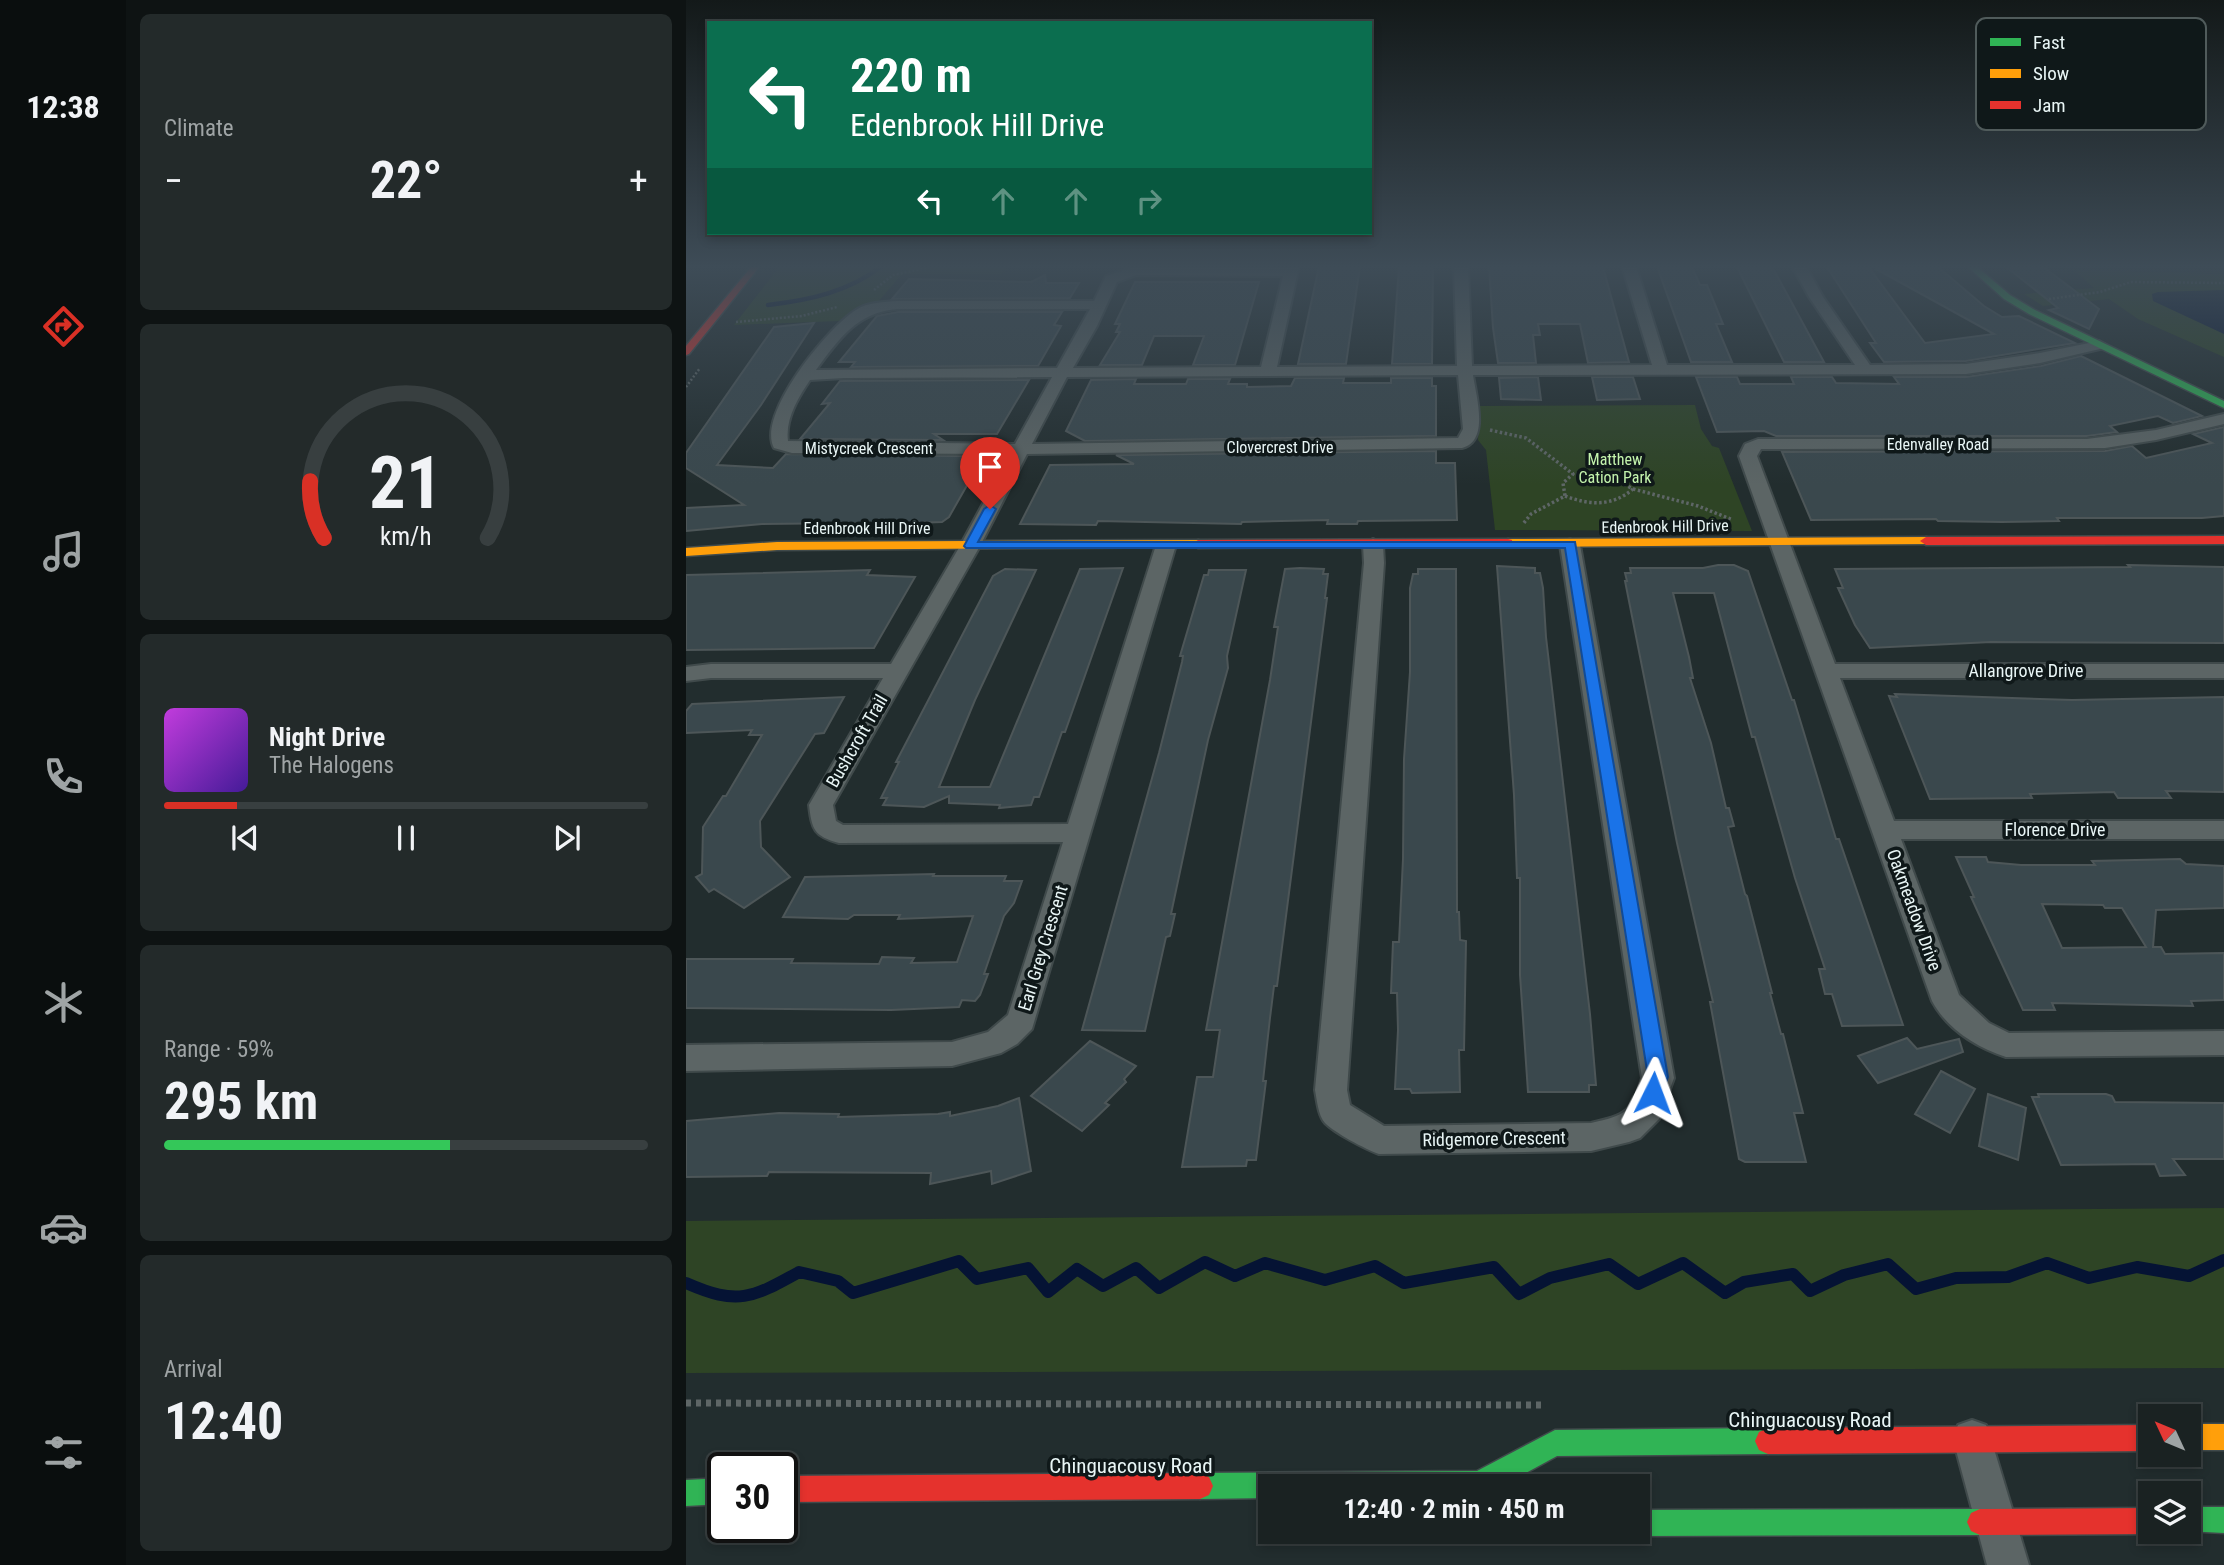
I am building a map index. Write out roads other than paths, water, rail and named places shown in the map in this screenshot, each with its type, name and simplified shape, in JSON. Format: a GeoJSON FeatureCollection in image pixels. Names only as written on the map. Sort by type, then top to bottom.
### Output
{"type":"FeatureCollection","features":[{"type":"Feature","properties":{"kind":"street","name":"Mistycreek Crescent"},"geometry":{"type":"LineString","coordinates":[[833,339],[804,376],[779,425],[777,438],[780,444],[792,448],[1021,449]]}},
{"type":"Feature","properties":{"kind":"street","name":"Bushcroft Trail"},"geometry":{"type":"LineString","coordinates":[[1079,833],[839,835],[824,825],[821,805],[970,546],[1054,386],[1083,339]]}},
{"type":"Feature","properties":{"kind":"street"},"geometry":{"type":"LineString","coordinates":[[1268,371],[1275,339]]}},
{"type":"Feature","properties":{"kind":"street"},"geometry":{"type":"LineString","coordinates":[[1464,339],[1465,371]]}},
{"type":"Feature","properties":{"kind":"street"},"geometry":{"type":"LineString","coordinates":[[1651,339],[1661,370]]}},
{"type":"Feature","properties":{"kind":"street"},"geometry":{"type":"LineString","coordinates":[[1846,339],[1866,370]]}},
{"type":"Feature","properties":{"kind":"street"},"geometry":{"type":"LineString","coordinates":[[2087,339],[2224,405]]}},
{"type":"Feature","properties":{"kind":"street"},"geometry":{"type":"LineString","coordinates":[[804,376],[844,373],[1966,369],[2040,358],[2099,345]]}},
{"type":"Feature","properties":{"kind":"street","name":"Clovercrest Drive"},"geometry":{"type":"LineString","coordinates":[[1021,449],[1462,443],[1469,437],[1471,429],[1465,371]]}},
{"type":"Feature","properties":{"kind":"street","name":"Edenvalley Road"},"geometry":{"type":"LineString","coordinates":[[1781,543],[1748,456],[1751,448],[1758,444],[2087,444],[2128,441],[2175,433],[2224,419]]}},
{"type":"Feature","properties":{"kind":"street","name":"Edenbrook Hill Drive"},"geometry":{"type":"LineString","coordinates":[[686,552],[777,546],[1570,545],[2224,540]]}},
{"type":"Feature","properties":{"kind":"street","name":"Oakmeadow Drive"},"geometry":{"type":"LineString","coordinates":[[1781,543],[1947,1001],[1978,1032],[2006,1045],[2224,1043]]}},
{"type":"Feature","properties":{"kind":"street","name":"Earl Grey Crescent"},"geometry":{"type":"LineString","coordinates":[[686,1058],[952,1054],[984,1048],[1009,1036],[1021,1021],[1166,545]]}},
{"type":"Feature","properties":{"kind":"street","name":"Ridgemore Crescent"},"geometry":{"type":"LineString","coordinates":[[1373,545],[1373,577],[1331,1090],[1336,1113],[1379,1140],[1591,1137],[1629,1128],[1648,1109],[1658,1077],[1570,545]]}},
{"type":"Feature","properties":{"kind":"street"},"geometry":{"type":"LineString","coordinates":[[686,674],[711,671],[898,671]]}},
{"type":"Feature","properties":{"kind":"street","name":"Allangrove Drive"},"geometry":{"type":"LineString","coordinates":[[1828,671],[2224,671]]}},
{"type":"Feature","properties":{"kind":"street","name":"Florence Drive"},"geometry":{"type":"LineString","coordinates":[[1885,830],[2224,830]]}},
{"type":"Feature","properties":{"kind":"street"},"geometry":{"type":"LineString","coordinates":[[2202,1437],[2224,1437]]}},
{"type":"Feature","properties":{"kind":"street","name":"Chinguacousy Road"},"geometry":{"type":"LineString","coordinates":[[1500,1474],[1555,1443],[2138,1438]]}},
{"type":"Feature","properties":{"kind":"street"},"geometry":{"type":"LineString","coordinates":[[1972,1439],[2008,1565]]}},
{"type":"Feature","properties":{"kind":"street","name":"Chinguacousy Road"},"geometry":{"type":"LineString","coordinates":[[798,1489],[1258,1486]]}},
{"type":"Feature","properties":{"kind":"street"},"geometry":{"type":"LineString","coordinates":[[686,1493],[707,1492]]}},
{"type":"Feature","properties":{"kind":"street"},"geometry":{"type":"LineString","coordinates":[[2201,1520],[2224,1520]]}},
{"type":"Feature","properties":{"kind":"street"},"geometry":{"type":"LineString","coordinates":[[1650,1523],[2138,1521]]}},
{"type":"Feature","properties":{"kind":"waterway"},"geometry":{"type":"LineString","coordinates":[[686,1283],[719,1295],[744,1296],[769,1288],[799,1272],[838,1281],[853,1293],[959,1261],[977,1279],[1028,1268],[1048,1292],[1077,1269],[1103,1286],[1136,1268],[1159,1288],[1205,1262],[1235,1276],[1265,1263],[1325,1280],[1375,1266],[1404,1283],[1494,1267],[1519,1294],[1550,1278],[1609,1264],[1638,1284],[1683,1263],[1725,1293],[1744,1282],[1793,1274],[1810,1291],[1844,1275],[1888,1264],[1916,1289],[1956,1278],[2008,1277],[2047,1263],[2089,1278],[2137,1267],[2189,1276],[2224,1260]]}},
{"type":"Feature","properties":{"kind":"park label","name":"Matthew Cation Park"},"geometry":{"type":"Point","coordinates":[1615,468]}}]}
